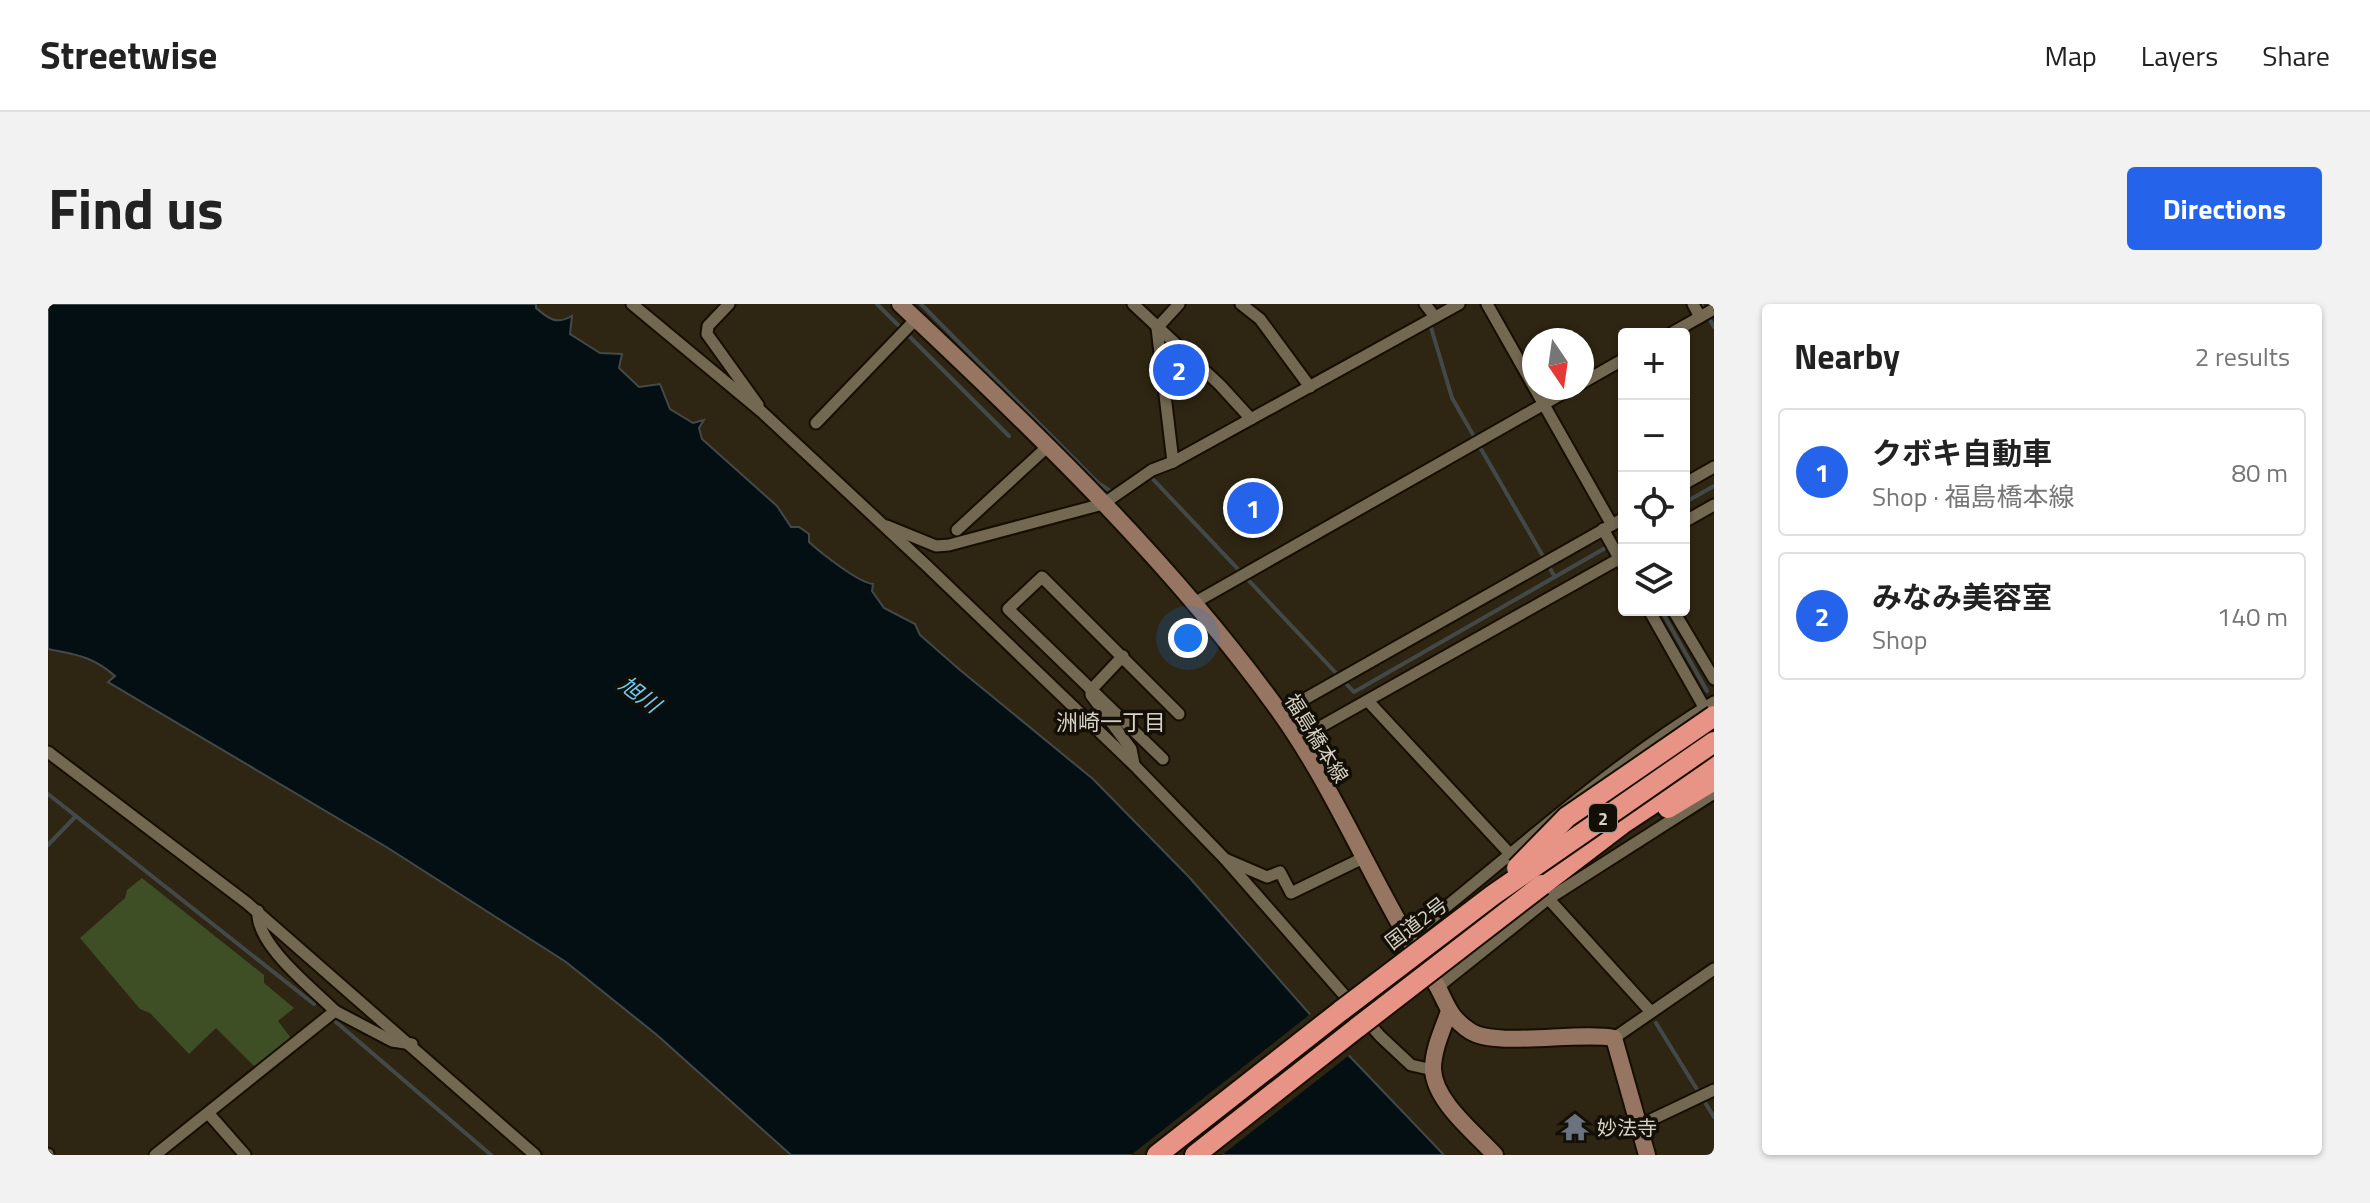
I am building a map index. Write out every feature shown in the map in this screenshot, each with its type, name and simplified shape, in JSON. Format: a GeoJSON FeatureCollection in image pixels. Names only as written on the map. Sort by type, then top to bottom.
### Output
{"type":"FeatureCollection","features":[{"type":"Feature","properties":{"kind":"highway"},"geometry":{"type":"LineString","coordinates":[[1493,895],[1547,834],[1711,709]]}},
{"type":"Feature","properties":{"kind":"highway","name":"国道2号"},"geometry":{"type":"LineString","coordinates":[[1157,1155],[1493,895],[1714,742]]}},
{"type":"Feature","properties":{"kind":"highway","name":"2"},"geometry":{"type":"LineString","coordinates":[[1195,1155],[1545,892],[1622,824],[1714,763]]}},
{"type":"Feature","properties":{"kind":"highway"},"geometry":{"type":"LineString","coordinates":[[1545,892],[1714,780]]}},
{"type":"Feature","properties":{"kind":"main road","name":"福島橋本線"},"geometry":{"type":"LineString","coordinates":[[900,304],[909,327],[1046,448],[1111,498],[1280,713],[1406,939],[1438,987],[1448,1014]]}},
{"type":"Feature","properties":{"kind":"main road"},"geometry":{"type":"LineString","coordinates":[[1495,1155],[1448,1103],[1433,1070],[1435,1052],[1448,1014],[1483,1038],[1614,1038],[1636,1127],[1647,1155]]}},
{"type":"Feature","properties":{"kind":"street"},"geometry":{"type":"LineString","coordinates":[[632,304],[762,412],[1134,765],[1225,859],[1380,1036],[1411,1065],[1433,1070]]}},
{"type":"Feature","properties":{"kind":"street"},"geometry":{"type":"LineString","coordinates":[[729,304],[708,326],[707,334],[751,392],[762,412]]}},
{"type":"Feature","properties":{"kind":"street"},"geometry":{"type":"LineString","coordinates":[[1133,304],[1251,419]]}},
{"type":"Feature","properties":{"kind":"street"},"geometry":{"type":"LineString","coordinates":[[1173,462],[1157,328],[1179,304]]}},
{"type":"Feature","properties":{"kind":"street"},"geometry":{"type":"LineString","coordinates":[[1241,304],[1260,319],[1310,387]]}},
{"type":"Feature","properties":{"kind":"street"},"geometry":{"type":"LineString","coordinates":[[1425,304],[1435,317]]}},
{"type":"Feature","properties":{"kind":"street"},"geometry":{"type":"LineString","coordinates":[[879,523],[936,546],[949,545],[1111,498],[1152,470],[1173,462],[1459,304]]}},
{"type":"Feature","properties":{"kind":"street"},"geometry":{"type":"LineString","coordinates":[[1487,304],[1543,404],[1617,523],[1618,544]]}},
{"type":"Feature","properties":{"kind":"street"},"geometry":{"type":"LineString","coordinates":[[1681,328],[1707,313],[1693,304]]}},
{"type":"Feature","properties":{"kind":"street"},"geometry":{"type":"LineString","coordinates":[[816,423],[909,327]]}},
{"type":"Feature","properties":{"kind":"street"},"geometry":{"type":"LineString","coordinates":[[1594,376],[1618,362]]}},
{"type":"Feature","properties":{"kind":"street"},"geometry":{"type":"LineString","coordinates":[[1194,603],[1550,400]]}},
{"type":"Feature","properties":{"kind":"street"},"geometry":{"type":"LineString","coordinates":[[957,530],[1046,448]]}},
{"type":"Feature","properties":{"kind":"street"},"geometry":{"type":"LineString","coordinates":[[1690,481],[1714,467]]}},
{"type":"Feature","properties":{"kind":"street"},"geometry":{"type":"LineString","coordinates":[[1690,519],[1714,505]]}},
{"type":"Feature","properties":{"kind":"street"},"geometry":{"type":"LineString","coordinates":[[1280,713],[1617,523]]}},
{"type":"Feature","properties":{"kind":"street"},"geometry":{"type":"LineString","coordinates":[[1297,740],[1618,555]]}},
{"type":"Feature","properties":{"kind":"street"},"geometry":{"type":"LineString","coordinates":[[1163,759],[1008,609],[1042,577],[1179,714]]}},
{"type":"Feature","properties":{"kind":"street"},"geometry":{"type":"LineString","coordinates":[[1653,616],[1711,709],[1714,725]]}},
{"type":"Feature","properties":{"kind":"street"},"geometry":{"type":"LineString","coordinates":[[1677,616],[1714,679]]}},
{"type":"Feature","properties":{"kind":"street"},"geometry":{"type":"LineString","coordinates":[[1091,690],[1123,656]]}},
{"type":"Feature","properties":{"kind":"street"},"geometry":{"type":"LineString","coordinates":[[1091,690],[1131,749],[1134,765]]}},
{"type":"Feature","properties":{"kind":"street"},"geometry":{"type":"LineString","coordinates":[[1365,702],[1512,855],[1651,1012]]}},
{"type":"Feature","properties":{"kind":"street"},"geometry":{"type":"LineString","coordinates":[[1406,939],[1512,855],[1571,801],[1711,709]]}},
{"type":"Feature","properties":{"kind":"street"},"geometry":{"type":"LineString","coordinates":[[48,752],[258,911],[535,1155]]}},
{"type":"Feature","properties":{"kind":"street"},"geometry":{"type":"LineString","coordinates":[[1438,987],[1545,892],[1714,793]]}},
{"type":"Feature","properties":{"kind":"street"},"geometry":{"type":"LineString","coordinates":[[1225,859],[1267,877],[1280,872],[1291,893],[1363,858]]}},
{"type":"Feature","properties":{"kind":"street"},"geometry":{"type":"LineString","coordinates":[[258,911],[257,926],[268,943],[335,1011],[392,1041],[412,1044]]}},
{"type":"Feature","properties":{"kind":"street"},"geometry":{"type":"LineString","coordinates":[[1614,1038],[1714,969]]}},
{"type":"Feature","properties":{"kind":"street"},"geometry":{"type":"LineString","coordinates":[[155,1155],[335,1011]]}},
{"type":"Feature","properties":{"kind":"street"},"geometry":{"type":"LineString","coordinates":[[1636,1127],[1708,1095]]}},
{"type":"Feature","properties":{"kind":"street"},"geometry":{"type":"LineString","coordinates":[[209,1114],[245,1155]]}},
{"type":"Feature","properties":{"kind":"green space"},"geometry":{"type":"Polygon","coordinates":[[[142,878],[264,975],[264,983],[294,1008],[278,1021],[291,1038],[255,1067],[216,1028],[189,1054],[150,1013],[140,1009],[80,938],[125,898],[127,890],[142,878]]]}},
{"type":"Feature","properties":{"kind":"water","name":"旭川"},"geometry":{"type":"Polygon","coordinates":[[[48,304],[536,304],[536,308],[553,320],[572,316],[570,334],[600,353],[622,354],[619,368],[639,387],[660,384],[670,409],[693,423],[704,420],[699,428],[702,439],[777,506],[791,527],[799,527],[809,534],[809,542],[831,560],[859,579],[873,584],[872,591],[884,608],[915,624],[920,635],[960,670],[1093,779],[1189,877],[1315,1020],[1444,1155],[791,1155],[657,1035],[566,962],[388,848],[108,682],[115,676],[98,664],[48,649],[48,304]]]}},
{"type":"Feature","properties":{"kind":"pier"},"geometry":{"type":"Polygon","coordinates":[[[1313,1012],[1352,1053],[1222,1155],[1131,1155],[1313,1012]]]}},
{"type":"Feature","properties":{"kind":"waterway"},"geometry":{"type":"LineString","coordinates":[[877,304],[1009,436]]}},
{"type":"Feature","properties":{"kind":"waterway"},"geometry":{"type":"LineString","coordinates":[[921,304],[1098,483],[1115,494]]}},
{"type":"Feature","properties":{"kind":"waterway"},"geometry":{"type":"LineString","coordinates":[[1701,304],[1714,327]]}},
{"type":"Feature","properties":{"kind":"waterway"},"geometry":{"type":"LineString","coordinates":[[1430,324],[1452,398],[1475,438]]}},
{"type":"Feature","properties":{"kind":"waterway"},"geometry":{"type":"LineString","coordinates":[[1481,449],[1555,577]]}},
{"type":"Feature","properties":{"kind":"waterway"},"geometry":{"type":"LineString","coordinates":[[1150,476],[1354,692],[1618,541]]}},
{"type":"Feature","properties":{"kind":"waterway"},"geometry":{"type":"LineString","coordinates":[[1690,500],[1714,486]]}},
{"type":"Feature","properties":{"kind":"waterway"},"geometry":{"type":"LineString","coordinates":[[1664,616],[1707,691]]}},
{"type":"Feature","properties":{"kind":"waterway"},"geometry":{"type":"LineString","coordinates":[[48,794],[314,1004]]}},
{"type":"Feature","properties":{"kind":"waterway"},"geometry":{"type":"LineString","coordinates":[[48,845],[76,816]]}},
{"type":"Feature","properties":{"kind":"waterway"},"geometry":{"type":"LineString","coordinates":[[336,1022],[491,1155]]}},
{"type":"Feature","properties":{"kind":"waterway"},"geometry":{"type":"LineString","coordinates":[[1656,1023],[1714,1117]]}},
{"type":"Feature","properties":{"kind":"place","name":"みなみ美容室"},"geometry":{"type":"Point","coordinates":[1179,370]}},
{"type":"Feature","properties":{"kind":"place","name":"クボキ自動車"},"geometry":{"type":"Point","coordinates":[1253,508]}},
{"type":"Feature","properties":{"kind":"place","name":"妙法寺"},"geometry":{"type":"Point","coordinates":[1575,1127]}},
{"type":"Feature","properties":{"kind":"district","name":"洲崎一丁目"},"geometry":{"type":"Point","coordinates":[1111,722]}}]}
